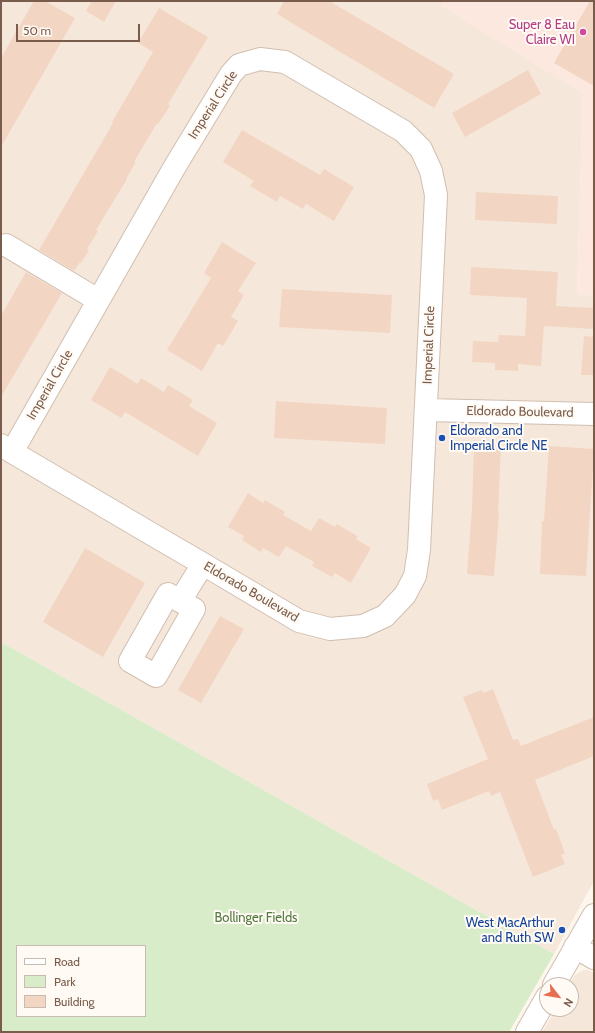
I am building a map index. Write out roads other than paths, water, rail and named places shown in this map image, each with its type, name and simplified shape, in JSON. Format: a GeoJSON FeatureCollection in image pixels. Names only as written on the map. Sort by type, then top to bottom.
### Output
{"type":"FeatureCollection","features":[{"type":"Feature","properties":{"kind":"street","name":"Imperial Circle"},"geometry":{"type":"LineString","coordinates":[[6,449],[98,300],[174,168],[231,74],[239,65],[260,59],[285,62],[403,131],[421,149],[431,171],[436,195],[432,256],[427,410]]}},
{"type":"Feature","properties":{"kind":"street"},"geometry":{"type":"LineString","coordinates":[[6,245],[98,300]]}},
{"type":"Feature","properties":{"kind":"street","name":"Eldorado Boulevard"},"geometry":{"type":"LineString","coordinates":[[6,449],[299,621],[330,629],[363,626],[385,616],[405,595],[415,576],[419,550],[427,410],[594,414]]}},
{"type":"Feature","properties":{"kind":"street"},"geometry":{"type":"LineString","coordinates":[[180,601],[203,564]]}},
{"type":"Feature","properties":{"kind":"street"},"geometry":{"type":"LineString","coordinates":[[558,977],[594,916]]}},
{"type":"Feature","properties":{"kind":"street"},"geometry":{"type":"LineString","coordinates":[[575,947],[594,958]]}},
{"type":"Feature","properties":{"kind":"street"},"geometry":{"type":"LineString","coordinates":[[527,1032],[539,1011]]}},
{"type":"Feature","properties":{"kind":"place","name":"Super 8 Eau Claire WI"},"geometry":{"type":"Point","coordinates":[583,32]}},
{"type":"Feature","properties":{"kind":"place","name":"Eldorado and Imperial Circle NE"},"geometry":{"type":"Point","coordinates":[442,438]}},
{"type":"Feature","properties":{"kind":"place","name":"West MacArthur and Ruth SW"},"geometry":{"type":"Point","coordinates":[562,930]}},
{"type":"Feature","properties":{"kind":"park label","name":"Bollinger Fields"},"geometry":{"type":"Point","coordinates":[256,918]}}]}
